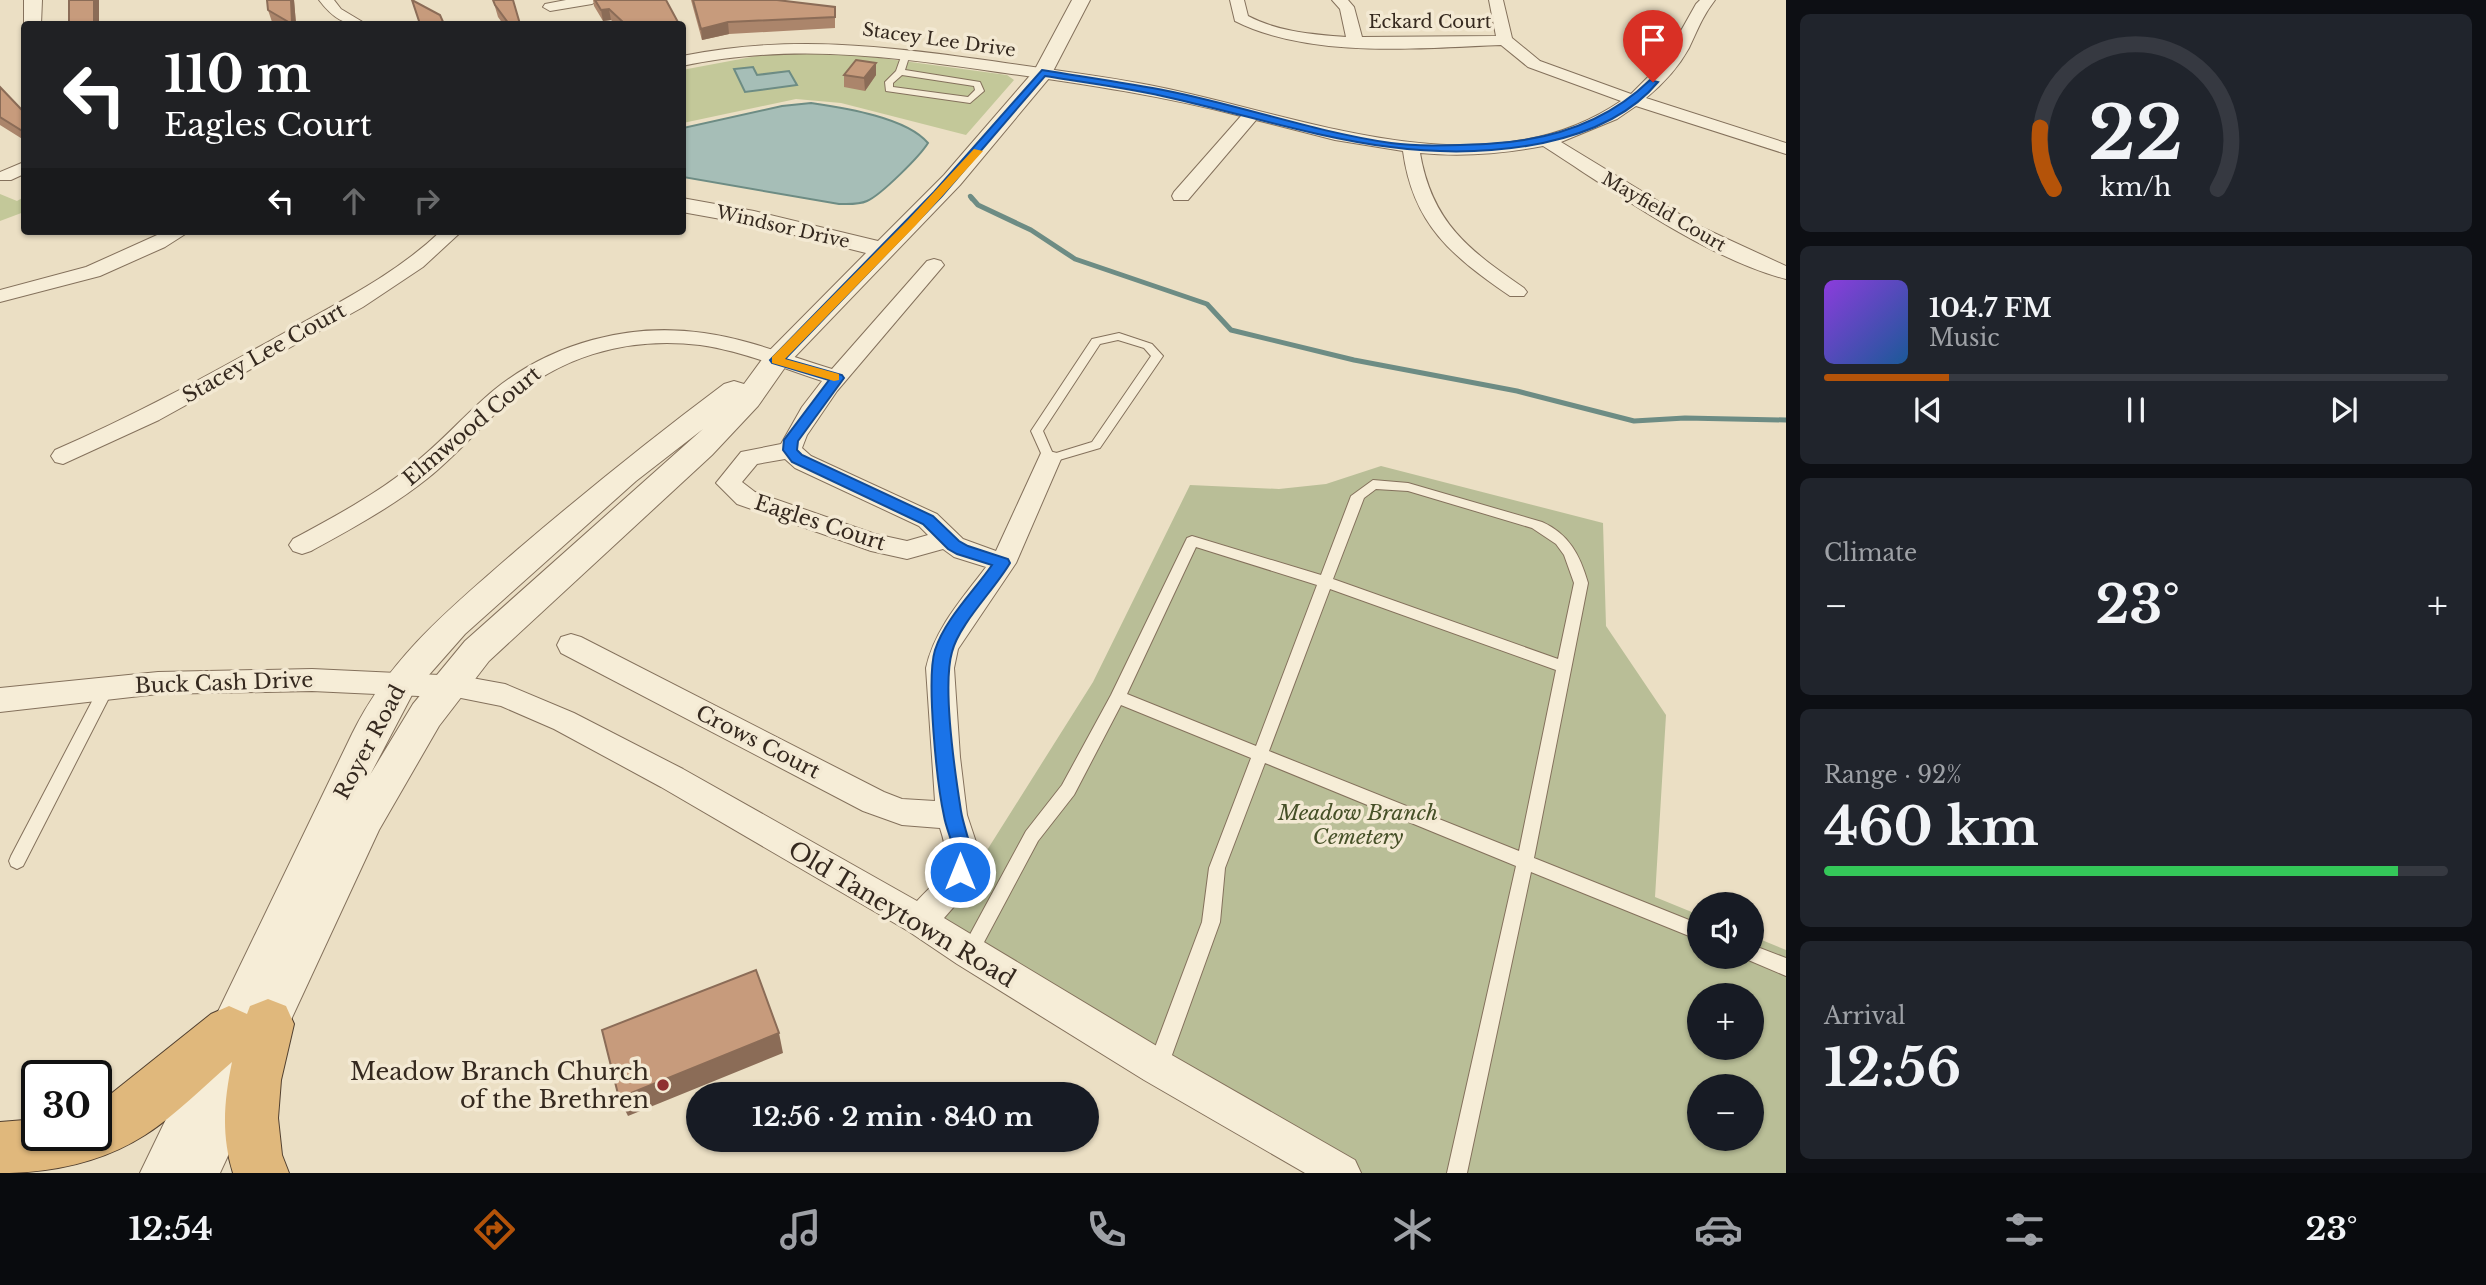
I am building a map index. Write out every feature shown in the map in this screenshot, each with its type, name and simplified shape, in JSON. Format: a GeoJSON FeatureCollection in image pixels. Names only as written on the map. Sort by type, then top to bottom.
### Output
{"type":"FeatureCollection","features":[{"type":"Feature","properties":{"kind":"highway"},"geometry":{"type":"LineString","coordinates":[[112,1123],[126,1116],[248,1028]]}},
{"type":"Feature","properties":{"kind":"highway"},"geometry":{"type":"LineString","coordinates":[[248,1028],[252,1145],[261,1173]]}},
{"type":"Feature","properties":{"kind":"highway"},"geometry":{"type":"LineString","coordinates":[[0,1149],[21,1149]]}},
{"type":"Feature","properties":{"kind":"street"},"geometry":{"type":"LineString","coordinates":[[32,21],[33,0]]}},
{"type":"Feature","properties":{"kind":"street"},"geometry":{"type":"LineString","coordinates":[[326,0],[337,12],[353,21]]}},
{"type":"Feature","properties":{"kind":"street"},"geometry":{"type":"LineString","coordinates":[[559,21],[548,4],[592,0]]}},
{"type":"Feature","properties":{"kind":"street","name":"Royer Road"},"geometry":{"type":"LineString","coordinates":[[164,1173],[407,744],[449,686],[477,651],[701,448],[748,400],[776,360],[978,150],[1042,73],[1082,0]]}},
{"type":"Feature","properties":{"kind":"street","name":"Eckard Court"},"geometry":{"type":"LineString","coordinates":[[1237,0],[1239,18],[1262,30],[1313,40],[1505,40]]}},
{"type":"Feature","properties":{"kind":"street","name":"Eckard Court"},"geometry":{"type":"LineString","coordinates":[[1339,0],[1347,7],[1355,41]]}},
{"type":"Feature","properties":{"kind":"street"},"geometry":{"type":"LineString","coordinates":[[1496,0],[1505,40],[1534,64],[1786,149]]}},
{"type":"Feature","properties":{"kind":"street","name":"Stacey Lee Drive"},"geometry":{"type":"LineString","coordinates":[[686,60],[742,50],[797,45],[858,48],[1147,90],[1334,136],[1411,149],[1487,148],[1546,140],[1593,124],[1635,100],[1676,56],[1692,16],[1708,0]]}},
{"type":"Feature","properties":{"kind":"street"},"geometry":{"type":"LineString","coordinates":[[1181,196],[1251,115]]}},
{"type":"Feature","properties":{"kind":"street","name":"Mayfield Court"},"geometry":{"type":"LineString","coordinates":[[1546,140],[1687,229],[1786,273]]}},
{"type":"Feature","properties":{"kind":"street"},"geometry":{"type":"LineString","coordinates":[[1411,149],[1413,175],[1420,198],[1437,226],[1478,264],[1517,292]]}},
{"type":"Feature","properties":{"kind":"street"},"geometry":{"type":"LineString","coordinates":[[5,176],[21,168]]}},
{"type":"Feature","properties":{"kind":"street","name":"Windsor Drive"},"geometry":{"type":"LineString","coordinates":[[686,206],[754,218],[883,250]]}},
{"type":"Feature","properties":{"kind":"street"},"geometry":{"type":"LineString","coordinates":[[0,296],[53,285],[95,272],[126,260],[173,235]]}},
{"type":"Feature","properties":{"kind":"street","name":"Stacey Lee Court"},"geometry":{"type":"LineString","coordinates":[[63,456],[174,404],[381,287],[422,259],[448,235]]}},
{"type":"Feature","properties":{"kind":"street"},"geometry":{"type":"LineString","coordinates":[[790,450],[795,434],[837,378],[934,265]]}},
{"type":"Feature","properties":{"kind":"street","name":"Elmwood Court"},"geometry":{"type":"LineString","coordinates":[[302,545],[360,515],[421,472],[502,395],[532,372],[589,345],[667,336],[708,340],[837,378]]}},
{"type":"Feature","properties":{"kind":"street","name":"Royer Road"},"geometry":{"type":"LineString","coordinates":[[195,1173],[248,1028],[370,734],[400,682],[453,625],[625,474],[776,360]]}},
{"type":"Feature","properties":{"kind":"street","name":"Eagles Court"},"geometry":{"type":"LineString","coordinates":[[948,539],[906,550],[871,542],[746,498],[729,484],[749,458],[790,450],[803,462],[928,520],[962,550],[1003,563]]}},
{"type":"Feature","properties":{"kind":"street"},"geometry":{"type":"LineString","coordinates":[[920,920],[947,892],[960,872],[964,854],[953,814],[945,757],[940,684],[942,658],[951,634],[1003,563],[1049,459]]}},
{"type":"Feature","properties":{"kind":"street","name":"Crows Court"},"geometry":{"type":"LineString","coordinates":[[571,645],[874,802],[902,812],[953,814]]}},
{"type":"Feature","properties":{"kind":"street","name":"Buck Cash Drive"},"geometry":{"type":"LineString","coordinates":[[0,700],[158,683],[312,680],[449,686]]}},
{"type":"Feature","properties":{"kind":"street","name":"Old Taneytown Road"},"geometry":{"type":"LineString","coordinates":[[449,686],[505,695],[564,721],[672,778],[920,920],[969,953],[1157,1067],[1342,1173]]}},
{"type":"Feature","properties":{"kind":"lane"},"geometry":{"type":"LineString","coordinates":[[900,72],[977,84],[980,91],[970,100],[889,89],[889,82],[900,72],[906,54]]}},
{"type":"Feature","properties":{"kind":"lane"},"geometry":{"type":"LineString","coordinates":[[1119,336],[1148,346],[1157,356],[1096,445],[1049,459],[1037,431],[1096,341],[1119,336]]}},
{"type":"Feature","properties":{"kind":"lane"},"geometry":{"type":"LineString","coordinates":[[1157,1067],[1211,922],[1217,868],[1358,496],[1373,484],[1408,486],[1537,525],[1555,532],[1574,561],[1581,583],[1525,862],[1457,1173]]}},
{"type":"Feature","properties":{"kind":"lane"},"geometry":{"type":"LineString","coordinates":[[969,953],[1032,836],[1068,790],[1118,697],[1192,541],[1326,582],[1564,667]]}},
{"type":"Feature","properties":{"kind":"lane"},"geometry":{"type":"LineString","coordinates":[[17,861],[106,688]]}},
{"type":"Feature","properties":{"kind":"lane"},"geometry":{"type":"LineString","coordinates":[[1118,697],[1687,927]]}},
{"type":"Feature","properties":{"kind":"lane"},"geometry":{"type":"LineString","coordinates":[[1764,958],[1786,967]]}},
{"type":"Feature","properties":{"kind":"green space"},"geometry":{"type":"Polygon","coordinates":[[[844,53],[1007,75],[1014,80],[966,135],[841,103],[796,99],[686,122],[686,69],[762,55],[844,53]]]}},
{"type":"Feature","properties":{"kind":"green space"},"geometry":{"type":"Polygon","coordinates":[[[0,194],[17,201],[21,199],[21,213],[0,221],[0,194]]]}},
{"type":"Feature","properties":{"kind":"green space","name":"Meadow Branch Cemetery"},"geometry":{"type":"Polygon","coordinates":[[[1381,466],[1603,523],[1606,626],[1666,715],[1655,897],[1687,910],[1687,969],[1764,969],[1764,941],[1786,950],[1786,1173],[1357,1173],[938,928],[1093,682],[1190,485],[1279,489],[1326,484],[1381,466]]]}},
{"type":"Feature","properties":{"kind":"water"},"geometry":{"type":"Polygon","coordinates":[[[753,67],[757,75],[789,71],[797,85],[745,92],[734,69],[753,67]]]}},
{"type":"Feature","properties":{"kind":"water"},"geometry":{"type":"Polygon","coordinates":[[[811,103],[874,115],[905,126],[928,143],[881,191],[867,201],[857,204],[839,204],[686,178],[686,127],[782,106],[811,103]]]}},
{"type":"Feature","properties":{"kind":"building"},"geometry":{"type":"Polygon","coordinates":[[[69,0],[94,0],[94,21],[69,21],[69,0]]]}},
{"type":"Feature","properties":{"kind":"building"},"geometry":{"type":"Polygon","coordinates":[[[267,0],[291,0],[292,21],[287,21],[268,10],[267,0]]]}},
{"type":"Feature","properties":{"kind":"building"},"geometry":{"type":"Polygon","coordinates":[[[412,0],[440,15],[443,21],[419,21],[412,0]]]}},
{"type":"Feature","properties":{"kind":"building"},"geometry":{"type":"Polygon","coordinates":[[[493,0],[513,0],[519,21],[507,21],[493,0]]]}},
{"type":"Feature","properties":{"kind":"building"},"geometry":{"type":"Polygon","coordinates":[[[595,0],[666,0],[677,21],[622,21],[609,9],[601,10],[595,0]]]}},
{"type":"Feature","properties":{"kind":"building"},"geometry":{"type":"Polygon","coordinates":[[[693,0],[777,0],[835,7],[835,17],[728,22],[701,29],[693,0]]]}},
{"type":"Feature","properties":{"kind":"building"},"geometry":{"type":"Polygon","coordinates":[[[856,60],[876,63],[864,78],[844,75],[856,60]]]}},
{"type":"Feature","properties":{"kind":"building"},"geometry":{"type":"Polygon","coordinates":[[[0,87],[21,109],[21,130],[0,117],[0,87]]]}},
{"type":"Feature","properties":{"kind":"building","name":"Meadow Branch Church of the Brethren"},"geometry":{"type":"Polygon","coordinates":[[[756,970],[779,1033],[619,1098],[602,1030],[756,970]]]}},
{"type":"Feature","properties":{"kind":"waterway"},"geometry":{"type":"LineString","coordinates":[[971,197],[978,205],[1031,230],[1075,259],[1207,304],[1231,330],[1354,360],[1517,391],[1634,421],[1685,418],[1786,420]]}},
{"type":"Feature","properties":{"kind":"slow traffic"},"geometry":{"type":"LineString","coordinates":[[834,377],[776,360],[912,222],[977,151]]}},
{"type":"Feature","properties":{"kind":"place","name":"Meadow Branch Church of the Brethren"},"geometry":{"type":"Point","coordinates":[663,1085]}},
{"type":"Feature","properties":{"kind":"route"},"geometry":{"type":"LineString","coordinates":[[960,872],[964,854],[953,814],[945,757],[940,668],[951,634],[1003,563],[962,550],[928,520],[797,459],[790,450],[791,440],[837,378],[776,360],[938,194],[987,141],[1042,73],[1169,94],[1334,136],[1411,149],[1513,146],[1569,134],[1613,114],[1635,100],[1653,82]]}}]}
